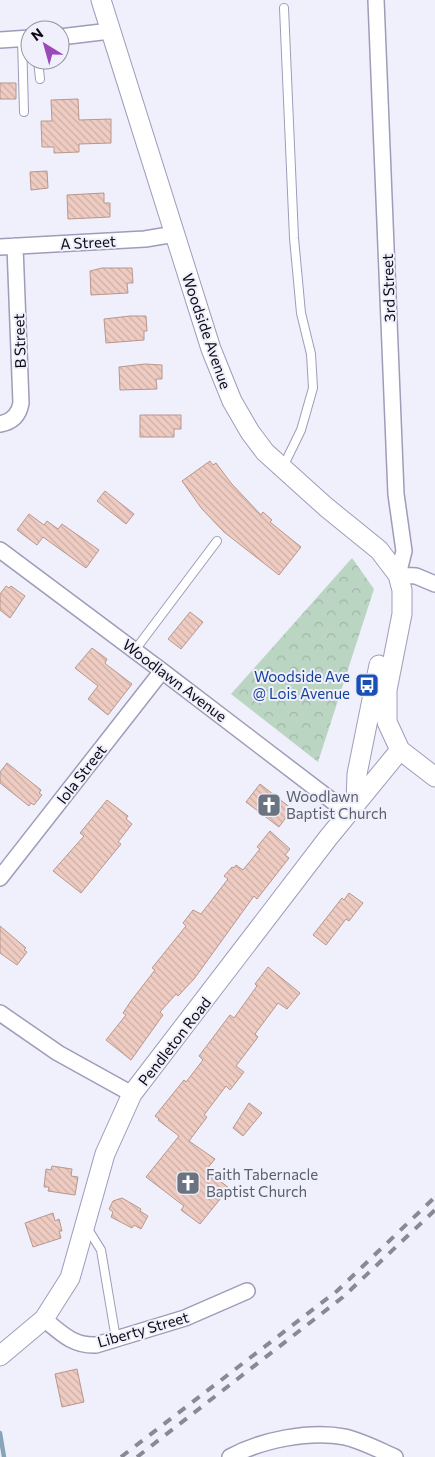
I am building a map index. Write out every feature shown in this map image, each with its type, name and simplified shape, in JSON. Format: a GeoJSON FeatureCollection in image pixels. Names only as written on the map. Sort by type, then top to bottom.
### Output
{"type":"FeatureCollection","features":[{"type":"Feature","properties":{"kind":"street","name":"Woodside Avenue"},"geometry":{"type":"LineString","coordinates":[[101,0],[210,349],[224,382],[250,432],[265,452],[282,469],[379,550],[398,575],[402,590],[402,614],[387,698],[387,722],[400,750]]}},
{"type":"Feature","properties":{"kind":"street","name":"3rd Street"},"geometry":{"type":"LineString","coordinates":[[376,0],[396,485],[404,551],[398,575]]}},
{"type":"Feature","properties":{"kind":"street"},"geometry":{"type":"LineString","coordinates":[[70,36],[110,31]]}},
{"type":"Feature","properties":{"kind":"street"},"geometry":{"type":"LineString","coordinates":[[0,40],[20,38]]}},
{"type":"Feature","properties":{"kind":"street","name":"A Street"},"geometry":{"type":"LineString","coordinates":[[8,247],[145,239],[175,234]]}},
{"type":"Feature","properties":{"kind":"street","name":"B Street"},"geometry":{"type":"LineString","coordinates":[[0,424],[17,416],[21,403],[8,247]]}},
{"type":"Feature","properties":{"kind":"street","name":"Woodlawn Avenue"},"geometry":{"type":"LineString","coordinates":[[0,550],[352,808]]}},
{"type":"Feature","properties":{"kind":"street"},"geometry":{"type":"LineString","coordinates":[[398,575],[416,576],[435,584]]}},
{"type":"Feature","properties":{"kind":"street"},"geometry":{"type":"LineString","coordinates":[[352,808],[380,662],[402,614]]}},
{"type":"Feature","properties":{"kind":"street","name":"Iola Street"},"geometry":{"type":"LineString","coordinates":[[0,878],[162,670]]}},
{"type":"Feature","properties":{"kind":"street"},"geometry":{"type":"LineString","coordinates":[[400,750],[435,777]]}},
{"type":"Feature","properties":{"kind":"street","name":"Pendleton Road"},"geometry":{"type":"LineString","coordinates":[[6,1351],[44,1319],[70,1278],[104,1154],[132,1094],[352,808],[400,750]]}},
{"type":"Feature","properties":{"kind":"street"},"geometry":{"type":"LineString","coordinates":[[0,1013],[58,1053],[132,1094]]}},
{"type":"Feature","properties":{"kind":"street","name":"Liberty Street"},"geometry":{"type":"LineString","coordinates":[[44,1319],[74,1342],[83,1345],[116,1339],[185,1318],[246,1291]]}},
{"type":"Feature","properties":{"kind":"street"},"geometry":{"type":"LineString","coordinates":[[230,1457],[263,1443],[295,1437],[326,1436],[345,1437],[395,1457]]}},
{"type":"Feature","properties":{"kind":"lane"},"geometry":{"type":"LineString","coordinates":[[282,469],[301,430],[313,388],[311,354],[301,313],[294,238],[284,8]]}},
{"type":"Feature","properties":{"kind":"lane"},"geometry":{"type":"LineString","coordinates":[[24,112],[25,70]]}},
{"type":"Feature","properties":{"kind":"lane"},"geometry":{"type":"LineString","coordinates":[[39,70],[40,79]]}},
{"type":"Feature","properties":{"kind":"lane"},"geometry":{"type":"LineString","coordinates":[[135,650],[217,541]]}},
{"type":"Feature","properties":{"kind":"lane"},"geometry":{"type":"LineString","coordinates":[[85,1224],[101,1250],[116,1339]]}},
{"type":"Feature","properties":{"kind":"green space"},"geometry":{"type":"Polygon","coordinates":[[[352,558],[374,589],[318,762],[231,694],[352,558]]]}},
{"type":"Feature","properties":{"kind":"building"},"geometry":{"type":"Polygon","coordinates":[[[0,83],[16,83],[16,99],[0,99],[0,83]]]}},
{"type":"Feature","properties":{"kind":"building"},"geometry":{"type":"Polygon","coordinates":[[[78,99],[79,120],[111,119],[111,143],[79,144],[79,152],[54,153],[54,147],[42,147],[41,121],[52,121],[51,100],[78,99]]]}},
{"type":"Feature","properties":{"kind":"building"},"geometry":{"type":"Polygon","coordinates":[[[47,171],[48,188],[31,190],[30,172],[47,171]]]}},
{"type":"Feature","properties":{"kind":"building"},"geometry":{"type":"Polygon","coordinates":[[[104,193],[104,203],[110,203],[110,217],[68,219],[67,195],[104,193]]]}},
{"type":"Feature","properties":{"kind":"building"},"geometry":{"type":"Polygon","coordinates":[[[102,268],[132,268],[133,283],[127,283],[128,293],[91,295],[90,271],[102,268]]]}},
{"type":"Feature","properties":{"kind":"building"},"geometry":{"type":"Polygon","coordinates":[[[146,316],[147,331],[144,331],[144,340],[106,343],[104,319],[146,316]]]}},
{"type":"Feature","properties":{"kind":"building"},"geometry":{"type":"Polygon","coordinates":[[[145,364],[162,365],[162,379],[156,379],[157,389],[120,390],[119,367],[145,364]]]}},
{"type":"Feature","properties":{"kind":"building"},"geometry":{"type":"Polygon","coordinates":[[[140,415],[181,415],[181,429],[174,429],[174,437],[140,437],[140,415]]]}},
{"type":"Feature","properties":{"kind":"building"},"geometry":{"type":"Polygon","coordinates":[[[210,461],[213,465],[216,463],[231,483],[261,515],[263,512],[272,520],[270,522],[301,547],[279,575],[224,532],[202,509],[182,481],[210,461]]]}},
{"type":"Feature","properties":{"kind":"building"},"geometry":{"type":"Polygon","coordinates":[[[105,491],[134,514],[126,524],[97,501],[105,491]]]}},
{"type":"Feature","properties":{"kind":"building"},"geometry":{"type":"Polygon","coordinates":[[[29,514],[44,525],[47,521],[58,529],[62,524],[99,550],[86,568],[43,537],[37,545],[17,530],[29,514]]]}},
{"type":"Feature","properties":{"kind":"building"},"geometry":{"type":"Polygon","coordinates":[[[6,586],[9,588],[11,586],[25,596],[10,618],[0,610],[0,594],[6,586]]]}},
{"type":"Feature","properties":{"kind":"building"},"geometry":{"type":"Polygon","coordinates":[[[190,612],[203,622],[181,649],[168,639],[190,612]]]}},
{"type":"Feature","properties":{"kind":"building"},"geometry":{"type":"Polygon","coordinates":[[[92,648],[107,659],[105,663],[107,665],[132,684],[108,715],[88,699],[98,686],[75,668],[92,648]]]}},
{"type":"Feature","properties":{"kind":"building"},"geometry":{"type":"Polygon","coordinates":[[[7,763],[41,790],[39,793],[42,795],[34,805],[31,803],[29,806],[0,783],[0,772],[7,763]]]}},
{"type":"Feature","properties":{"kind":"building","name":"Woodlawn Baptist Church"},"geometry":{"type":"Polygon","coordinates":[[[260,784],[292,809],[279,827],[246,802],[260,784]]]}},
{"type":"Feature","properties":{"kind":"building"},"geometry":{"type":"Polygon","coordinates":[[[107,800],[128,816],[126,819],[132,824],[118,842],[121,844],[81,893],[53,871],[84,836],[80,833],[107,800]]]}},
{"type":"Feature","properties":{"kind":"building"},"geometry":{"type":"Polygon","coordinates":[[[270,831],[290,849],[285,855],[289,858],[257,899],[254,896],[194,979],[178,996],[176,994],[160,1012],[163,1015],[131,1060],[106,1040],[126,1015],[123,1013],[155,970],[152,968],[186,926],[183,923],[193,910],[201,914],[228,879],[224,876],[236,865],[243,870],[260,849],[257,847],[270,831]]]}},
{"type":"Feature","properties":{"kind":"building"},"geometry":{"type":"Polygon","coordinates":[[[349,893],[363,903],[349,921],[346,919],[326,945],[313,935],[342,898],[344,900],[349,893]]]}},
{"type":"Feature","properties":{"kind":"building"},"geometry":{"type":"Polygon","coordinates":[[[0,926],[26,948],[24,950],[27,952],[17,965],[0,953],[0,926]]]}},
{"type":"Feature","properties":{"kind":"building"},"geometry":{"type":"Polygon","coordinates":[[[268,967],[300,993],[287,1009],[278,1003],[255,1034],[258,1037],[236,1066],[244,1072],[230,1090],[226,1086],[204,1115],[207,1117],[189,1141],[215,1159],[206,1170],[229,1188],[200,1224],[181,1210],[184,1206],[146,1177],[179,1136],[155,1116],[203,1060],[199,1056],[230,1015],[234,1018],[268,967]]]}},
{"type":"Feature","properties":{"kind":"building"},"geometry":{"type":"Polygon","coordinates":[[[249,1103],[262,1113],[243,1136],[233,1128],[249,1103]]]}},
{"type":"Feature","properties":{"kind":"building"},"geometry":{"type":"Polygon","coordinates":[[[52,1166],[72,1169],[71,1176],[78,1177],[75,1195],[48,1191],[49,1187],[44,1187],[46,1169],[51,1170],[52,1166]]]}},
{"type":"Feature","properties":{"kind":"building"},"geometry":{"type":"Polygon","coordinates":[[[122,1198],[141,1209],[140,1211],[148,1216],[141,1229],[134,1225],[132,1228],[111,1217],[113,1212],[109,1209],[113,1201],[122,1198]]]}},
{"type":"Feature","properties":{"kind":"building"},"geometry":{"type":"Polygon","coordinates":[[[53,1213],[55,1221],[59,1219],[62,1231],[59,1231],[61,1238],[33,1247],[25,1223],[53,1213]]]}},
{"type":"Feature","properties":{"kind":"building"},"geometry":{"type":"Polygon","coordinates":[[[77,1369],[84,1402],[62,1407],[55,1374],[77,1369]]]}},
{"type":"Feature","properties":{"kind":"waterway"},"geometry":{"type":"LineString","coordinates":[[0,1433],[4,1457]]}},
{"type":"Feature","properties":{"kind":"railway"},"geometry":{"type":"LineString","coordinates":[[121,1457],[337,1291],[435,1197]]}},
{"type":"Feature","properties":{"kind":"railway"},"geometry":{"type":"LineString","coordinates":[[137,1457],[343,1297],[435,1210]]}},
{"type":"Feature","properties":{"kind":"place","name":"Woodside Ave @ Lois Avenue"},"geometry":{"type":"Point","coordinates":[367,685]}},
{"type":"Feature","properties":{"kind":"place","name":"Woodlawn Baptist Church"},"geometry":{"type":"Point","coordinates":[269,805]}},
{"type":"Feature","properties":{"kind":"place","name":"Faith Tabernacle Baptist Church"},"geometry":{"type":"Point","coordinates":[188,1183]}}]}
